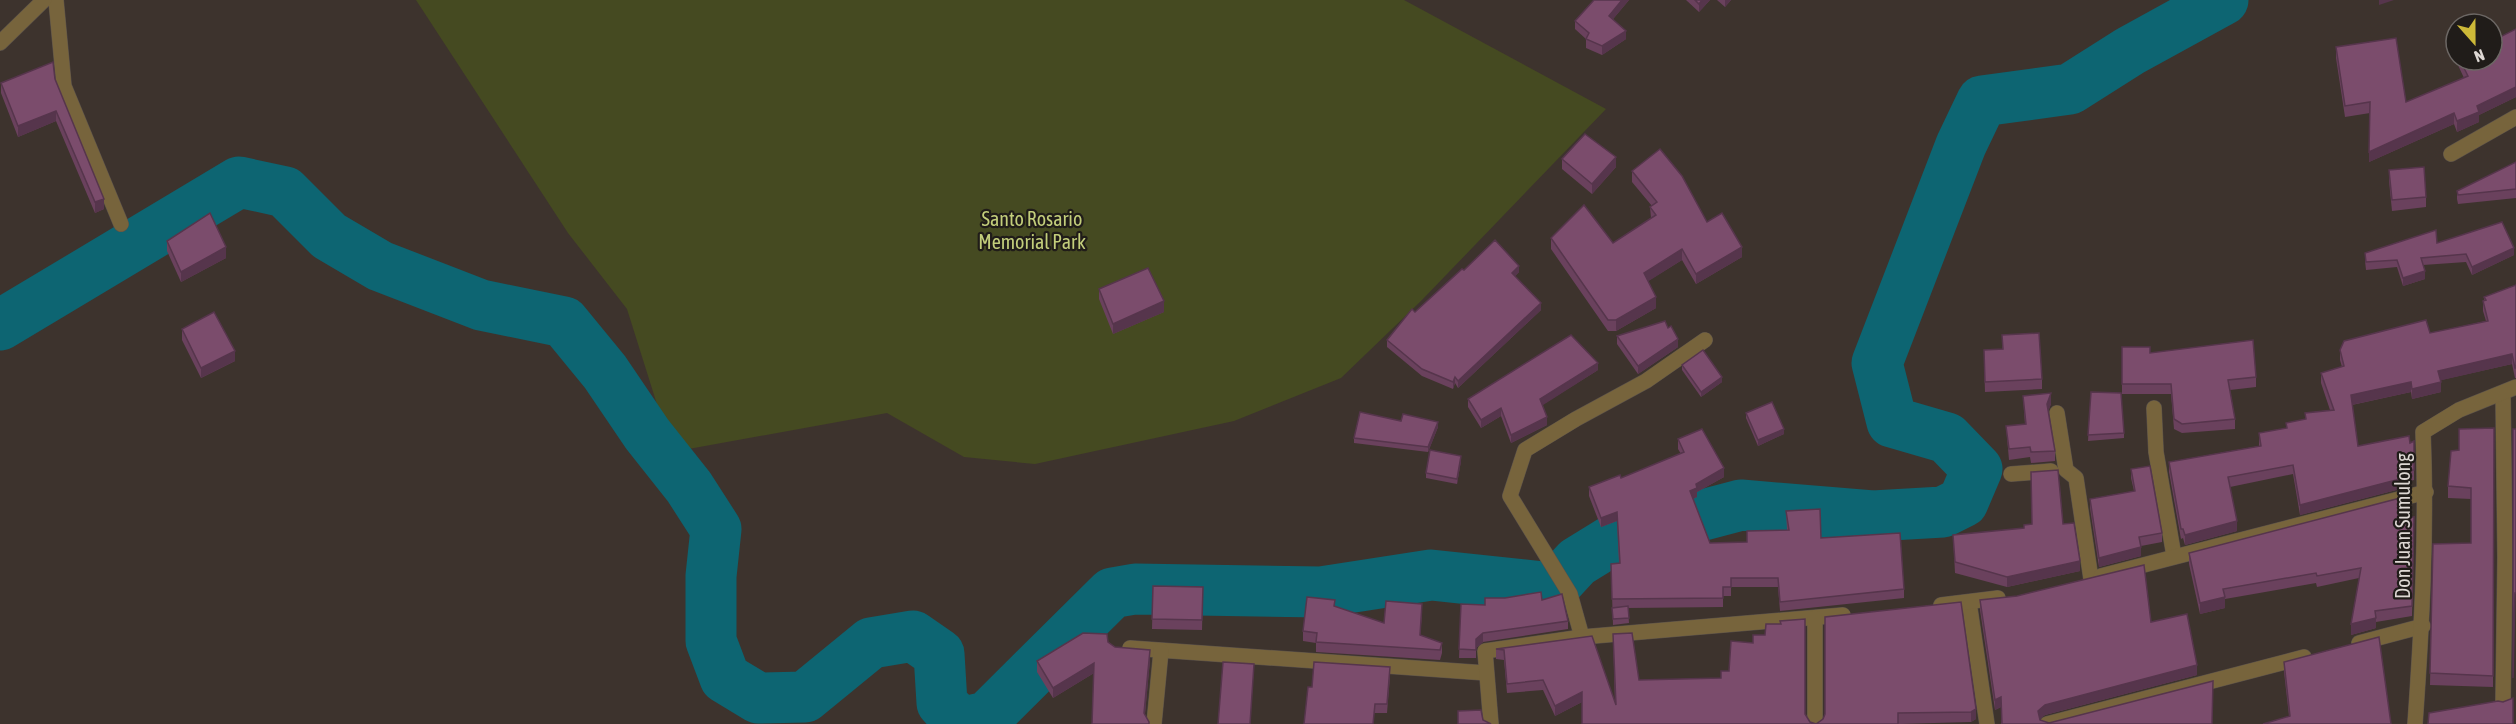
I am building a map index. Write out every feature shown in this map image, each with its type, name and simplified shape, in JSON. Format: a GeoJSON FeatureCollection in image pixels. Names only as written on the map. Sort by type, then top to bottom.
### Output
{"type":"FeatureCollection","features":[{"type":"Feature","properties":{"kind":"street"},"geometry":{"type":"LineString","coordinates":[[0,43],[44,0]]}},
{"type":"Feature","properties":{"kind":"street"},"geometry":{"type":"LineString","coordinates":[[56,0],[64,86],[121,224]]}},
{"type":"Feature","properties":{"kind":"street"},"geometry":{"type":"LineString","coordinates":[[2451,154],[2516,117]]}},
{"type":"Feature","properties":{"kind":"street"},"geometry":{"type":"LineString","coordinates":[[1582,637],[1570,594],[1510,496],[1525,450],[1646,381],[1705,340]]}},
{"type":"Feature","properties":{"kind":"street"},"geometry":{"type":"LineString","coordinates":[[2503,704],[2510,391]]}},
{"type":"Feature","properties":{"kind":"street","name":"Don Juan Sumulong"},"geometry":{"type":"LineString","coordinates":[[2415,724],[2422,626],[2426,492],[2423,432],[2459,410],[2510,391]]}},
{"type":"Feature","properties":{"kind":"street"},"geometry":{"type":"LineString","coordinates":[[2154,408],[2156,452],[2174,556]]}},
{"type":"Feature","properties":{"kind":"street"},"geometry":{"type":"LineString","coordinates":[[2056,413],[2066,470],[2076,478],[2085,580],[2426,492]]}},
{"type":"Feature","properties":{"kind":"street"},"geometry":{"type":"LineString","coordinates":[[2011,474],[2066,470]]}},
{"type":"Feature","properties":{"kind":"street"},"geometry":{"type":"LineString","coordinates":[[1921,607],[2015,596]]}},
{"type":"Feature","properties":{"kind":"street"},"geometry":{"type":"LineString","coordinates":[[1969,602],[1987,724]]}},
{"type":"Feature","properties":{"kind":"street"},"geometry":{"type":"LineString","coordinates":[[1491,724],[1485,651],[1582,637],[1862,613]]}},
{"type":"Feature","properties":{"kind":"street"},"geometry":{"type":"LineString","coordinates":[[1815,618],[1815,724]]}},
{"type":"Feature","properties":{"kind":"street"},"geometry":{"type":"LineString","coordinates":[[2343,647],[2422,626]]}},
{"type":"Feature","properties":{"kind":"street"},"geometry":{"type":"LineString","coordinates":[[1116,648],[1486,673]]}},
{"type":"Feature","properties":{"kind":"street"},"geometry":{"type":"LineString","coordinates":[[1154,724],[1161,651]]}},
{"type":"Feature","properties":{"kind":"street"},"geometry":{"type":"LineString","coordinates":[[2047,724],[2320,653]]}},
{"type":"Feature","properties":{"kind":"green space","name":"Santo Rosario Memorial Park"},"geometry":{"type":"Polygon","coordinates":[[[416,0],[1404,0],[1606,109],[1421,301],[1341,378],[1234,421],[1035,464],[964,457],[887,413],[672,452],[627,309],[568,233],[416,0]]]}},
{"type":"Feature","properties":{"kind":"building"},"geometry":{"type":"Polygon","coordinates":[[[1594,0],[1622,0],[1609,16],[1626,31],[1602,46],[1586,39],[1589,33],[1575,21],[1594,0]]]}},
{"type":"Feature","properties":{"kind":"building"},"geometry":{"type":"Polygon","coordinates":[[[2516,29],[2516,87],[2477,106],[2479,112],[2457,121],[2454,113],[2369,152],[2370,102],[2345,106],[2336,47],[2396,38],[2406,102],[2468,76],[2466,72],[2504,72],[2504,35],[2516,29]]]}},
{"type":"Feature","properties":{"kind":"building"},"geometry":{"type":"Polygon","coordinates":[[[53,62],[55,79],[104,199],[95,202],[56,111],[18,126],[1,83],[53,62]]]}},
{"type":"Feature","properties":{"kind":"building"},"geometry":{"type":"Polygon","coordinates":[[[1585,134],[1616,157],[1592,184],[1562,159],[1585,134]]]}},
{"type":"Feature","properties":{"kind":"building"},"geometry":{"type":"Polygon","coordinates":[[[1660,149],[1682,176],[1707,222],[1722,213],[1742,247],[1696,274],[1682,249],[1644,273],[1656,297],[1616,320],[1608,320],[1551,238],[1584,205],[1613,243],[1656,215],[1650,207],[1657,202],[1632,171],[1660,149]]]}},
{"type":"Feature","properties":{"kind":"building"},"geometry":{"type":"Polygon","coordinates":[[[2516,162],[2516,189],[2458,195],[2457,191],[2516,162]]]}},
{"type":"Feature","properties":{"kind":"building"},"geometry":{"type":"Polygon","coordinates":[[[2424,167],[2426,197],[2392,200],[2389,170],[2424,167]]]}},
{"type":"Feature","properties":{"kind":"building"},"geometry":{"type":"Polygon","coordinates":[[[210,213],[226,247],[181,272],[167,241],[210,213]]]}},
{"type":"Feature","properties":{"kind":"building"},"geometry":{"type":"Polygon","coordinates":[[[2502,222],[2514,248],[2472,267],[2466,254],[2421,258],[2425,271],[2403,278],[2397,260],[2366,262],[2365,253],[2436,230],[2437,243],[2502,222]]]}},
{"type":"Feature","properties":{"kind":"building"},"geometry":{"type":"Polygon","coordinates":[[[1495,240],[1519,266],[1512,273],[1541,303],[1458,381],[1455,377],[1453,382],[1422,369],[1387,340],[1412,309],[1415,312],[1495,240]]]}},
{"type":"Feature","properties":{"kind":"building"},"geometry":{"type":"Polygon","coordinates":[[[1148,268],[1164,301],[1113,324],[1099,289],[1148,268]]]}},
{"type":"Feature","properties":{"kind":"building"},"geometry":{"type":"Polygon","coordinates":[[[2516,285],[2516,368],[2512,354],[2438,371],[2441,382],[2412,389],[2411,382],[2351,395],[2358,446],[2409,436],[2410,443],[2414,441],[2414,470],[2399,473],[2400,479],[2300,505],[2293,465],[2228,477],[2237,521],[2185,535],[2181,529],[2169,462],[2261,446],[2259,433],[2287,428],[2286,423],[2306,419],[2305,413],[2334,410],[2321,373],[2344,366],[2340,350],[2344,341],[2426,320],[2430,333],[2488,321],[2484,297],[2516,285]]]}},
{"type":"Feature","properties":{"kind":"building"},"geometry":{"type":"Polygon","coordinates":[[[214,312],[235,351],[201,368],[182,329],[214,312]]]}},
{"type":"Feature","properties":{"kind":"building"},"geometry":{"type":"Polygon","coordinates":[[[1665,321],[1668,328],[1671,326],[1678,339],[1638,366],[1617,336],[1665,321]]]}},
{"type":"Feature","properties":{"kind":"building"},"geometry":{"type":"Polygon","coordinates":[[[2039,333],[2042,379],[1985,382],[1984,350],[2003,349],[2002,335],[2039,333]]]}},
{"type":"Feature","properties":{"kind":"building"},"geometry":{"type":"Polygon","coordinates":[[[1571,335],[1598,363],[1540,399],[1547,417],[1511,435],[1501,408],[1481,420],[1468,399],[1571,335]]]}},
{"type":"Feature","properties":{"kind":"building"},"geometry":{"type":"Polygon","coordinates":[[[2253,340],[2256,377],[2228,380],[2235,419],[2182,424],[2174,419],[2171,384],[2122,384],[2122,347],[2150,347],[2150,353],[2253,340]]]}},
{"type":"Feature","properties":{"kind":"building"},"geometry":{"type":"Polygon","coordinates":[[[1703,350],[1722,377],[1701,392],[1682,365],[1703,350]]]}},
{"type":"Feature","properties":{"kind":"building"},"geometry":{"type":"Polygon","coordinates":[[[2091,392],[2121,393],[2124,433],[2088,435],[2091,392]]]}},
{"type":"Feature","properties":{"kind":"building"},"geometry":{"type":"Polygon","coordinates":[[[2051,393],[2047,404],[2055,451],[2031,452],[2030,447],[2009,449],[2006,426],[2026,424],[2023,396],[2051,393]]]}},
{"type":"Feature","properties":{"kind":"building"},"geometry":{"type":"Polygon","coordinates":[[[1772,402],[1784,429],[1758,440],[1746,413],[1772,402]]]}},
{"type":"Feature","properties":{"kind":"building"},"geometry":{"type":"Polygon","coordinates":[[[1360,412],[1401,421],[1403,414],[1438,422],[1428,447],[1354,438],[1360,412]]]}},
{"type":"Feature","properties":{"kind":"building"},"geometry":{"type":"Polygon","coordinates":[[[2494,428],[2493,676],[2430,673],[2433,544],[2471,543],[2471,488],[2448,486],[2451,451],[2459,450],[2459,429],[2494,428]]]}},
{"type":"Feature","properties":{"kind":"building"},"geometry":{"type":"Polygon","coordinates":[[[1702,429],[1724,468],[1696,484],[1697,488],[1690,491],[1710,543],[1747,542],[1747,531],[1789,530],[1786,511],[1820,509],[1821,538],[1900,533],[1904,589],[1780,602],[1778,578],[1731,578],[1731,587],[1723,587],[1723,598],[1612,599],[1611,564],[1620,563],[1617,512],[1601,518],[1589,487],[1620,475],[1621,478],[1684,452],[1678,439],[1702,429]]]}},
{"type":"Feature","properties":{"kind":"building"},"geometry":{"type":"Polygon","coordinates":[[[2513,429],[2516,429],[2516,593],[2513,678],[2513,429]]]}},
{"type":"Feature","properties":{"kind":"building"},"geometry":{"type":"Polygon","coordinates":[[[1430,450],[1461,456],[1457,479],[1426,473],[1430,450]]]}},
{"type":"Feature","properties":{"kind":"building"},"geometry":{"type":"Polygon","coordinates":[[[2150,466],[2162,533],[2139,537],[2141,547],[2099,558],[2090,499],[2135,491],[2131,469],[2150,466]]]}},
{"type":"Feature","properties":{"kind":"building"},"geometry":{"type":"Polygon","coordinates":[[[2058,470],[2063,524],[2074,523],[2080,561],[2007,577],[1955,562],[1953,535],[2024,528],[2024,525],[2032,524],[2031,472],[2058,470]]]}},
{"type":"Feature","properties":{"kind":"building"},"geometry":{"type":"Polygon","coordinates":[[[2404,497],[2408,518],[2414,517],[2412,606],[2375,611],[2376,618],[2351,624],[2361,568],[2317,576],[2316,573],[2223,589],[2225,597],[2200,603],[2189,553],[2404,497]]]}},
{"type":"Feature","properties":{"kind":"building"},"geometry":{"type":"Polygon","coordinates":[[[2144,565],[2151,622],[2187,614],[2197,665],[2045,705],[2038,711],[2040,720],[2049,723],[2213,681],[2212,724],[2002,724],[2001,697],[1995,700],[1980,600],[2017,596],[2144,565]]]}},
{"type":"Feature","properties":{"kind":"building"},"geometry":{"type":"Polygon","coordinates":[[[1153,586],[1203,587],[1202,620],[1152,619],[1153,586]]]}},
{"type":"Feature","properties":{"kind":"building"},"geometry":{"type":"Polygon","coordinates":[[[1541,592],[1542,600],[1562,594],[1568,621],[1483,633],[1476,639],[1476,650],[1459,649],[1461,604],[1485,605],[1485,598],[1505,598],[1541,592]]]}},
{"type":"Feature","properties":{"kind":"building"},"geometry":{"type":"Polygon","coordinates":[[[1307,597],[1335,600],[1334,606],[1384,623],[1386,601],[1422,604],[1420,635],[1442,643],[1440,650],[1316,642],[1317,633],[1303,631],[1307,597]]]}},
{"type":"Feature","properties":{"kind":"building"},"geometry":{"type":"Polygon","coordinates":[[[1961,602],[1976,709],[1971,712],[1898,713],[1898,724],[1816,724],[1823,719],[1825,714],[1825,617],[1961,602]]]}},
{"type":"Feature","properties":{"kind":"building"},"geometry":{"type":"Polygon","coordinates":[[[1628,606],[1629,618],[1613,619],[1612,608],[1628,606]]]}},
{"type":"Feature","properties":{"kind":"building"},"geometry":{"type":"Polygon","coordinates":[[[1805,619],[1805,714],[1810,722],[1816,724],[1582,724],[1582,692],[1555,706],[1543,680],[1507,684],[1504,650],[1496,649],[1592,636],[1616,705],[1613,634],[1632,633],[1639,680],[1721,678],[1721,671],[1729,671],[1731,641],[1753,643],[1753,635],[1765,635],[1766,624],[1781,624],[1780,621],[1805,619]]]}},
{"type":"Feature","properties":{"kind":"building"},"geometry":{"type":"Polygon","coordinates":[[[1083,633],[1107,634],[1108,642],[1115,647],[1150,650],[1144,713],[1149,724],[1092,724],[1094,663],[1053,688],[1037,661],[1083,633]]]}},
{"type":"Feature","properties":{"kind":"building"},"geometry":{"type":"Polygon","coordinates":[[[2379,637],[2391,724],[2263,724],[2290,716],[2284,662],[2379,637]]]}},
{"type":"Feature","properties":{"kind":"building"},"geometry":{"type":"Polygon","coordinates":[[[1223,662],[1254,664],[1250,724],[1218,724],[1223,662]]]}},
{"type":"Feature","properties":{"kind":"building"},"geometry":{"type":"Polygon","coordinates":[[[1314,662],[1390,667],[1387,704],[1375,704],[1373,724],[1304,724],[1308,687],[1312,687],[1314,662]]]}},
{"type":"Feature","properties":{"kind":"building"},"geometry":{"type":"Polygon","coordinates":[[[2513,698],[2513,724],[2428,724],[2429,713],[2503,702],[2513,698]]]}},
{"type":"Feature","properties":{"kind":"building"},"geometry":{"type":"Polygon","coordinates":[[[1481,710],[1483,720],[1491,724],[1458,724],[1458,711],[1481,710]]]}},
{"type":"Feature","properties":{"kind":"waterway"},"geometry":{"type":"LineString","coordinates":[[0,325],[239,182],[285,192],[329,236],[380,266],[481,305],[564,322],[605,372],[647,434],[689,487],[716,529],[711,576],[711,641],[725,678],[758,698],[805,697],[871,643],[913,636],[939,654],[942,703],[960,723],[987,717],[1112,593],[1135,589],[1321,592],[1431,575],[1553,588],[1577,562],[1616,538],[1741,505],[1873,516],[1943,512],[1963,502],[1977,469],[1947,438],[1892,422],[1877,363],[1961,145],[1982,101],[2070,89],[2130,51],[2223,0]]}}]}
